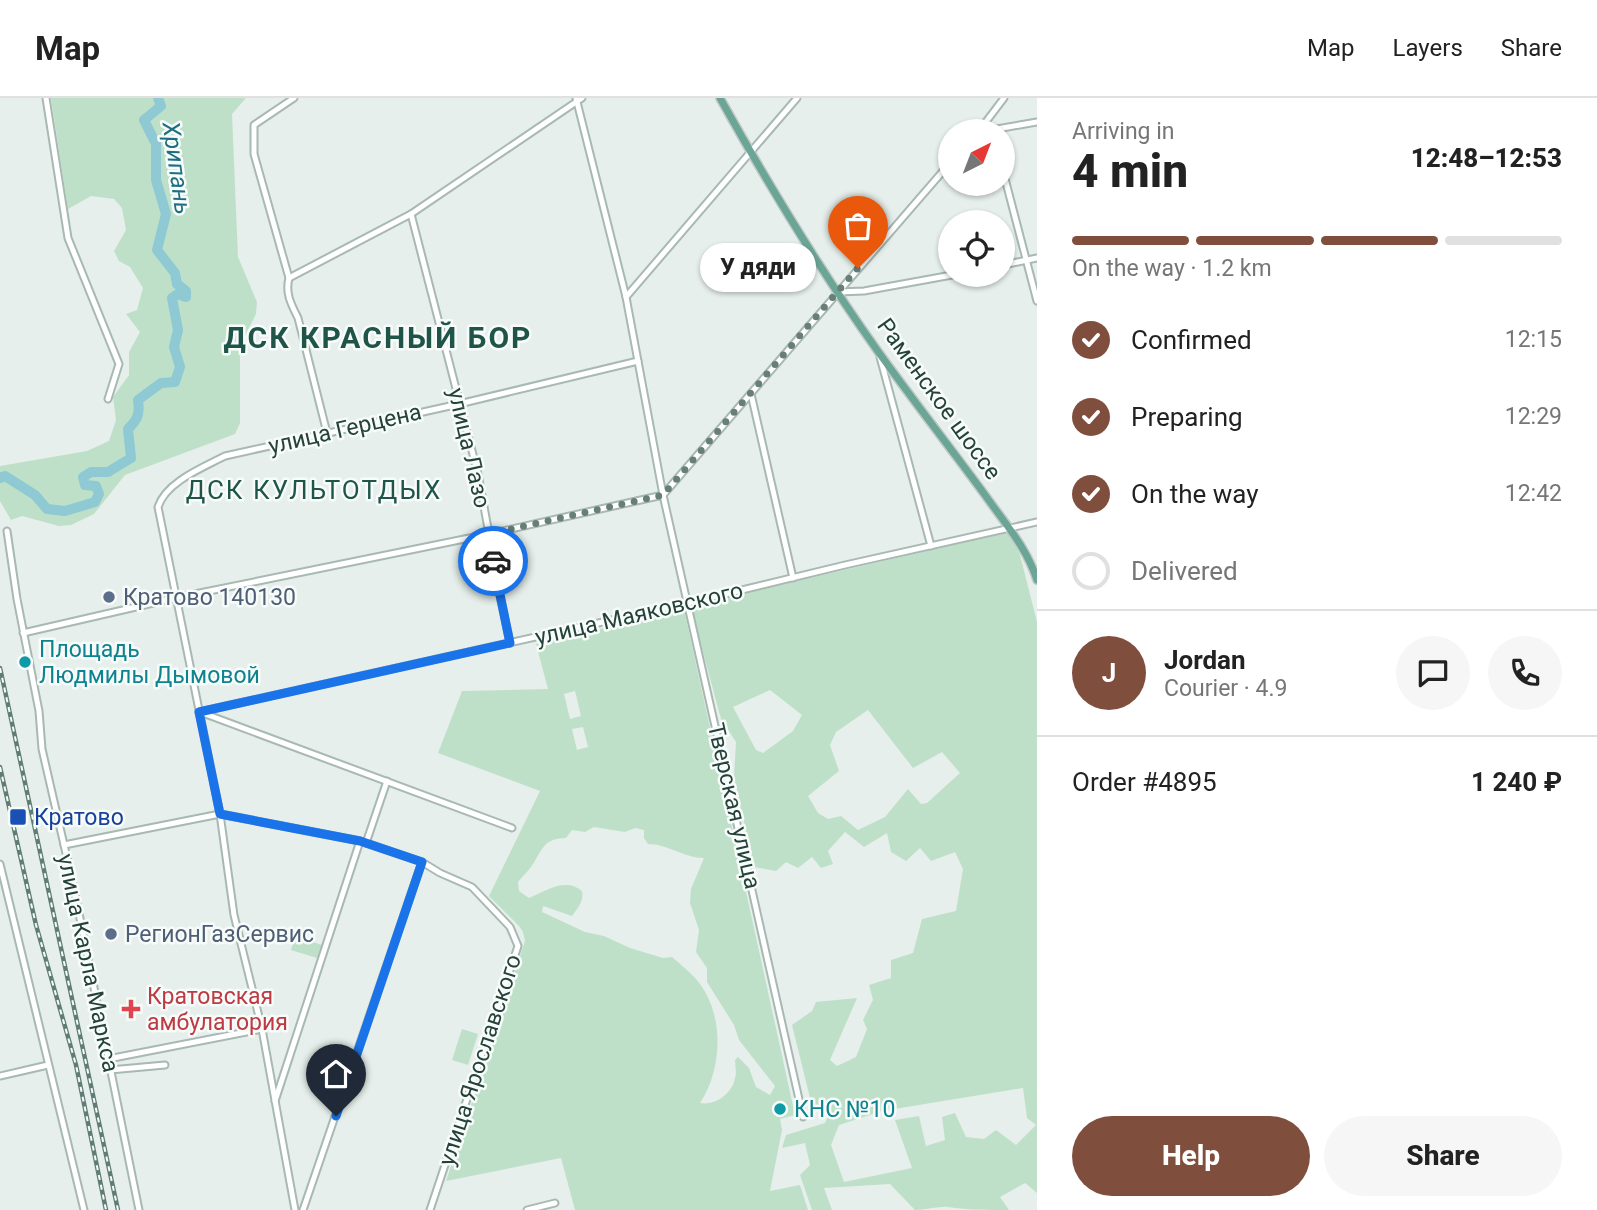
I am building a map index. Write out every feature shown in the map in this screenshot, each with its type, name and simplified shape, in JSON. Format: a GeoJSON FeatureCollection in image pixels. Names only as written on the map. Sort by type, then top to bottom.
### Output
{"type":"FeatureCollection","features":[{"type":"Feature","properties":{"kind":"main road","name":"Раменское шоссе"},"geometry":{"type":"LineString","coordinates":[[720,98],[750,152],[838,292],[878,351],[1010,528],[1037,580]]}},
{"type":"Feature","properties":{"kind":"street"},"geometry":{"type":"LineString","coordinates":[[46,98],[68,238],[119,364],[108,399]]}},
{"type":"Feature","properties":{"kind":"street"},"geometry":{"type":"LineString","coordinates":[[294,98],[254,125],[254,154],[289,278],[287,288],[298,318],[327,433]]}},
{"type":"Feature","properties":{"kind":"street"},"geometry":{"type":"LineString","coordinates":[[626,297],[797,98]]}},
{"type":"Feature","properties":{"kind":"street"},"geometry":{"type":"LineString","coordinates":[[990,119],[1004,98]]}},
{"type":"Feature","properties":{"kind":"street"},"geometry":{"type":"LineString","coordinates":[[289,278],[411,214],[578,99]]}},
{"type":"Feature","properties":{"kind":"street","name":"Тверская улица"},"geometry":{"type":"LineString","coordinates":[[578,99],[626,297],[663,495],[803,1117]]}},
{"type":"Feature","properties":{"kind":"street"},"geometry":{"type":"LineString","coordinates":[[1015,126],[1037,122]]}},
{"type":"Feature","properties":{"kind":"street"},"geometry":{"type":"LineString","coordinates":[[23,633],[175,598],[489,534],[663,495],[938,177]]}},
{"type":"Feature","properties":{"kind":"street"},"geometry":{"type":"LineString","coordinates":[[1010,196],[1037,301]]}},
{"type":"Feature","properties":{"kind":"street","name":"улица Лазо"},"geometry":{"type":"LineString","coordinates":[[411,214],[478,474],[488,539],[510,643]]}},
{"type":"Feature","properties":{"kind":"street"},"geometry":{"type":"LineString","coordinates":[[1015,263],[1037,258]]}},
{"type":"Feature","properties":{"kind":"street"},"geometry":{"type":"LineString","coordinates":[[838,292],[864,291],[938,278]]}},
{"type":"Feature","properties":{"kind":"street"},"geometry":{"type":"LineString","coordinates":[[878,351],[931,546]]}},
{"type":"Feature","properties":{"kind":"street","name":"улица Герцена"},"geometry":{"type":"LineString","coordinates":[[175,598],[158,508],[161,498],[170,489],[225,456],[638,361]]}},
{"type":"Feature","properties":{"kind":"street"},"geometry":{"type":"LineString","coordinates":[[751,394],[793,578]]}},
{"type":"Feature","properties":{"kind":"street","name":"улица Маяковского"},"geometry":{"type":"LineString","coordinates":[[199,712],[1037,523]]}},
{"type":"Feature","properties":{"kind":"street","name":"улица Карла Маркса"},"geometry":{"type":"LineString","coordinates":[[6,531],[39,711],[42,749],[139,1210]]}},
{"type":"Feature","properties":{"kind":"street"},"geometry":{"type":"LineString","coordinates":[[175,598],[220,814],[234,915],[262,1029],[295,1210]]}},
{"type":"Feature","properties":{"kind":"street"},"geometry":{"type":"LineString","coordinates":[[199,712],[512,828]]}},
{"type":"Feature","properties":{"kind":"street"},"geometry":{"type":"LineString","coordinates":[[275,1102],[363,842],[387,781]]}},
{"type":"Feature","properties":{"kind":"street","name":"улица Ярославского"},"geometry":{"type":"LineString","coordinates":[[64,845],[220,814],[363,842],[422,862],[478,890],[510,927],[518,946],[430,1210]]}},
{"type":"Feature","properties":{"kind":"street"},"geometry":{"type":"LineString","coordinates":[[303,1210],[422,862]]}},
{"type":"Feature","properties":{"kind":"street"},"geometry":{"type":"LineString","coordinates":[[0,864],[84,1210]]}},
{"type":"Feature","properties":{"kind":"street"},"geometry":{"type":"LineString","coordinates":[[108,1059],[262,1029]]}},
{"type":"Feature","properties":{"kind":"street"},"geometry":{"type":"LineString","coordinates":[[0,1076],[48,1065]]}},
{"type":"Feature","properties":{"kind":"street"},"geometry":{"type":"LineString","coordinates":[[110,1070],[165,1065]]}},
{"type":"Feature","properties":{"kind":"street"},"geometry":{"type":"LineString","coordinates":[[527,1210],[555,1203]]}},
{"type":"Feature","properties":{"kind":"green space"},"geometry":{"type":"Polygon","coordinates":[[[51,98],[246,98],[232,114],[238,257],[257,302],[256,314],[240,346],[240,423],[235,434],[125,475],[94,514],[71,525],[59,526],[22,516],[11,520],[0,501],[0,466],[87,451],[109,441],[116,420],[113,397],[129,375],[129,352],[140,332],[126,314],[137,310],[143,288],[130,267],[119,261],[114,251],[126,230],[122,208],[114,199],[91,196],[68,209],[51,98]]]}},
{"type":"Feature","properties":{"kind":"green space"},"geometry":{"type":"Polygon","coordinates":[[[1009,532],[1020,555],[1037,622],[1037,1193],[1025,1183],[1000,1197],[1009,1210],[945,1207],[915,1210],[890,1184],[824,1188],[832,1210],[812,1210],[800,1175],[810,1165],[805,1143],[782,1148],[786,1135],[825,1123],[829,1114],[824,1108],[812,1106],[792,1025],[812,1011],[816,1002],[857,998],[830,1060],[837,1066],[856,1057],[867,1029],[863,1020],[873,1000],[869,985],[891,978],[891,960],[913,953],[922,919],[956,911],[963,869],[955,852],[931,861],[920,848],[906,861],[891,852],[887,833],[864,847],[845,832],[828,851],[833,864],[821,868],[812,857],[798,868],[786,862],[776,871],[754,867],[734,777],[736,742],[721,719],[693,615],[697,604],[1009,532]],[[770,690],[733,707],[756,750],[763,753],[793,731],[802,715],[770,690]],[[868,710],[836,732],[830,745],[839,771],[808,796],[818,813],[828,819],[841,816],[858,830],[885,817],[908,789],[921,804],[927,803],[960,773],[942,752],[913,768],[868,710]],[[1023,1088],[882,1111],[839,1125],[831,1145],[844,1182],[912,1168],[895,1120],[919,1116],[926,1146],[945,1140],[942,1117],[955,1113],[966,1137],[984,1139],[996,1130],[1016,1145],[1036,1125],[1027,1118],[1023,1088]]]}},
{"type":"Feature","properties":{"kind":"green space"},"geometry":{"type":"Polygon","coordinates":[[[684,609],[795,1115],[780,1119],[782,1130],[770,1191],[800,1185],[808,1210],[575,1210],[561,1158],[446,1181],[525,941],[519,926],[489,896],[540,791],[438,753],[462,691],[548,689],[536,644],[684,609]],[[575,691],[564,694],[570,719],[581,716],[575,691]],[[583,727],[572,729],[577,750],[588,747],[583,727]],[[594,827],[585,832],[572,830],[566,838],[547,843],[518,882],[519,891],[529,898],[562,885],[576,887],[582,891],[582,898],[572,916],[543,906],[542,912],[585,932],[604,936],[630,948],[663,958],[672,957],[696,979],[712,1008],[718,1041],[713,1074],[700,1103],[717,1101],[727,1094],[736,1074],[735,1060],[738,1057],[749,1068],[756,1087],[770,1095],[775,1086],[739,1040],[734,1025],[707,982],[707,968],[696,952],[699,930],[690,903],[691,889],[704,858],[648,844],[644,838],[644,830],[635,828],[625,832],[594,827]]]}},
{"type":"Feature","properties":{"kind":"green space"},"geometry":{"type":"Polygon","coordinates":[[[295,936],[322,945],[317,958],[291,950],[295,936]]]}},
{"type":"Feature","properties":{"kind":"green space"},"geometry":{"type":"Polygon","coordinates":[[[462,1029],[478,1034],[468,1065],[452,1060],[462,1029]]]}},
{"type":"Feature","properties":{"kind":"waterway","name":"Хрипань"},"geometry":{"type":"LineString","coordinates":[[0,478],[5,476],[35,495],[47,509],[65,511],[95,502],[99,494],[96,486],[85,485],[83,477],[91,472],[108,472],[131,458],[128,429],[138,416],[138,400],[161,383],[175,382],[180,367],[174,347],[178,330],[172,298],[178,294],[186,297],[186,291],[177,284],[175,273],[157,250],[166,214],[156,180],[156,144],[144,120],[161,106],[158,98]]}},
{"type":"Feature","properties":{"kind":"railway"},"geometry":{"type":"LineString","coordinates":[[0,668],[118,1210]]}},
{"type":"Feature","properties":{"kind":"railway"},"geometry":{"type":"LineString","coordinates":[[0,767],[36,925],[76,1065],[106,1210]]}},
{"type":"Feature","properties":{"kind":"way so far"},"geometry":{"type":"LineString","coordinates":[[493,561],[489,534],[663,495],[858,268]]}},
{"type":"Feature","properties":{"kind":"place","name":"У дяди"},"geometry":{"type":"Point","coordinates":[858,268]}},
{"type":"Feature","properties":{"kind":"place","name":"Кратово 140130"},"geometry":{"type":"Point","coordinates":[109,597]}},
{"type":"Feature","properties":{"kind":"place","name":"Площадь Людмилы Дымовой"},"geometry":{"type":"Point","coordinates":[25,662]}},
{"type":"Feature","properties":{"kind":"place","name":"Кратово"},"geometry":{"type":"Point","coordinates":[18,817]}},
{"type":"Feature","properties":{"kind":"place","name":"РегионГазСервис"},"geometry":{"type":"Point","coordinates":[111,934]}},
{"type":"Feature","properties":{"kind":"place","name":"Кратовская амбулатория"},"geometry":{"type":"Point","coordinates":[131,1009]}},
{"type":"Feature","properties":{"kind":"place","name":"КНС №10"},"geometry":{"type":"Point","coordinates":[780,1109]}},
{"type":"Feature","properties":{"kind":"district","name":"ДСК КРАСНЫЙ БОР"},"geometry":{"type":"Point","coordinates":[378,337]}},
{"type":"Feature","properties":{"kind":"district","name":"ДСК КУЛЬТОТДЫХ"},"geometry":{"type":"Point","coordinates":[314,490]}},
{"type":"Feature","properties":{"kind":"route"},"geometry":{"type":"LineString","coordinates":[[336,1116],[422,862],[360,841],[220,814],[199,712],[510,643],[493,561]]}}]}
